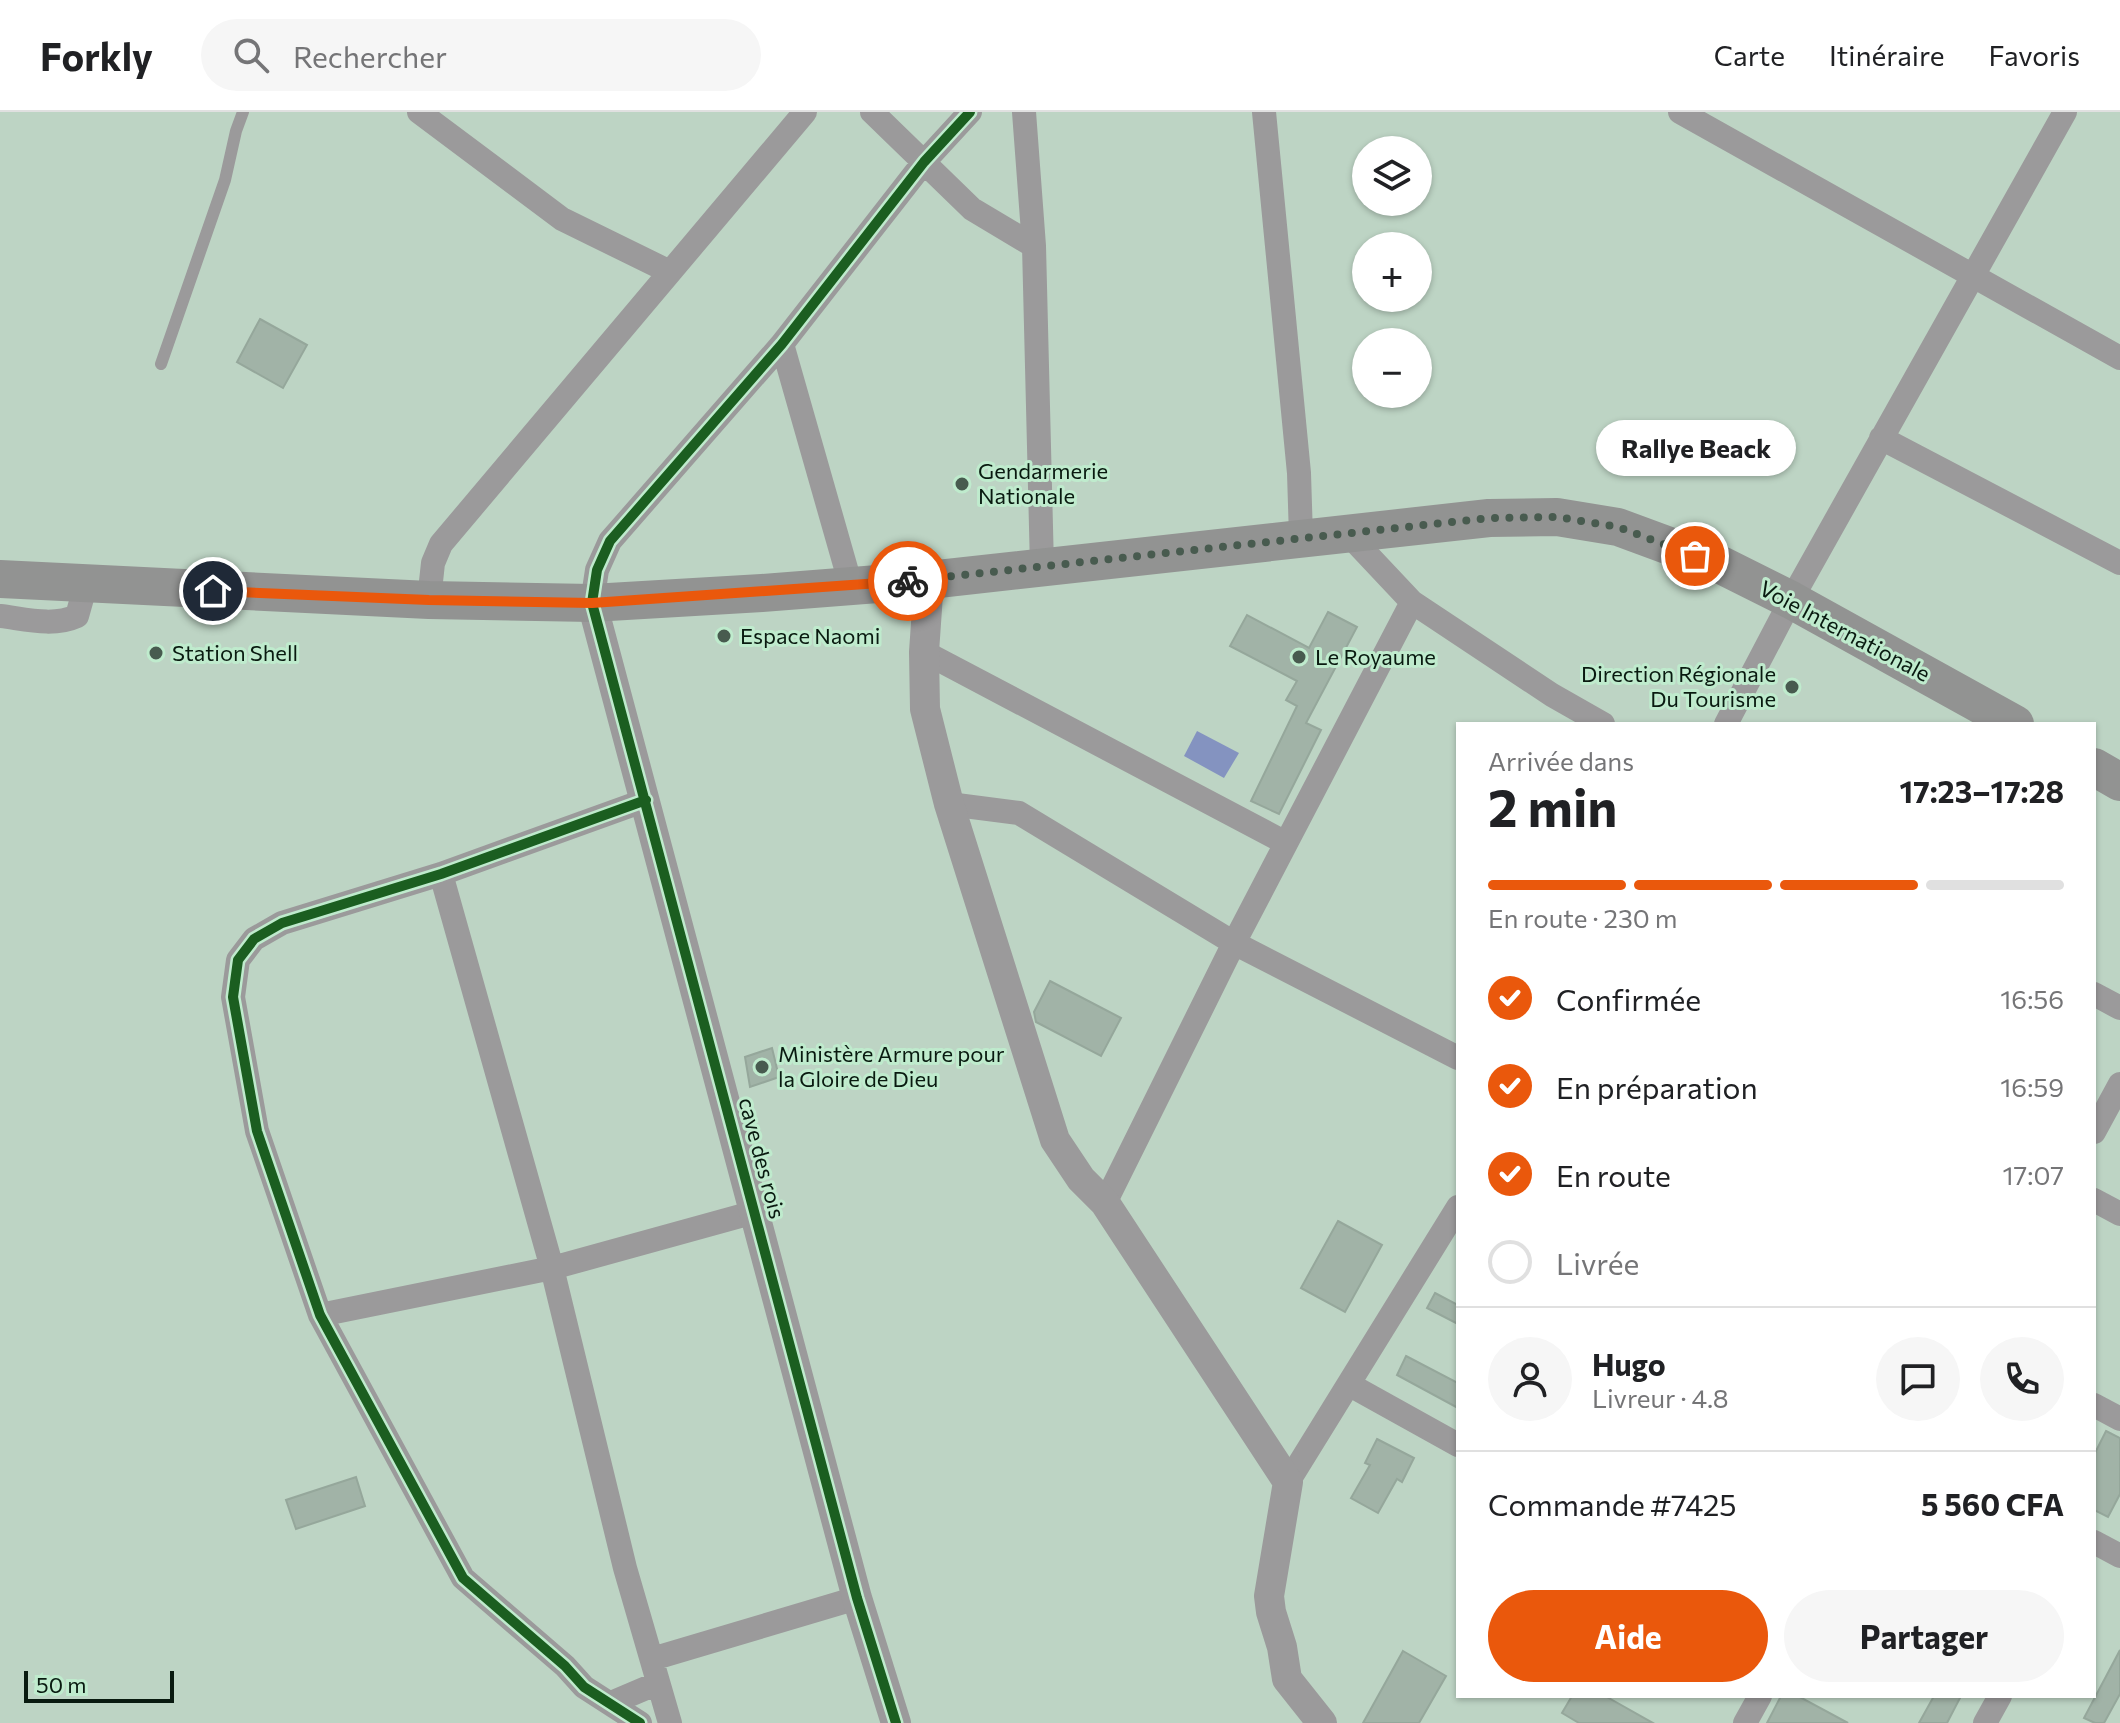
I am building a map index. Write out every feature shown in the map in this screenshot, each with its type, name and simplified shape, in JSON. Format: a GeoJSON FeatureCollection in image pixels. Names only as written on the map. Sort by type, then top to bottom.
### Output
{"type":"FeatureCollection","features":[{"type":"Feature","properties":{"kind":"main road","name":"Voie Internationale"},"geometry":{"type":"LineString","coordinates":[[0,579],[429,600],[592,603],[929,580],[1489,518],[1557,517],[1618,527],[1721,565],[1791,600],[2011,722]]}},
{"type":"Feature","properties":{"kind":"main road"},"geometry":{"type":"LineString","coordinates":[[0,560],[46,581]]}},
{"type":"Feature","properties":{"kind":"main road"},"geometry":{"type":"LineString","coordinates":[[2096,768],[2120,782]]}},
{"type":"Feature","properties":{"kind":"street"},"geometry":{"type":"LineString","coordinates":[[419,112],[562,219],[670,272]]}},
{"type":"Feature","properties":{"kind":"street"},"geometry":{"type":"LineString","coordinates":[[429,600],[433,563],[441,544],[805,112]]}},
{"type":"Feature","properties":{"kind":"street"},"geometry":{"type":"LineString","coordinates":[[872,112],[972,209],[1034,246]]}},
{"type":"Feature","properties":{"kind":"street"},"geometry":{"type":"LineString","coordinates":[[592,603],[597,570],[610,541],[782,344],[924,162],[970,112]]}},
{"type":"Feature","properties":{"kind":"street"},"geometry":{"type":"LineString","coordinates":[[1024,112],[1034,246],[1042,567]]}},
{"type":"Feature","properties":{"kind":"street"},"geometry":{"type":"LineString","coordinates":[[1264,112],[1299,473],[1301,537]]}},
{"type":"Feature","properties":{"kind":"street"},"geometry":{"type":"LineString","coordinates":[[1680,112],[2120,358]]}},
{"type":"Feature","properties":{"kind":"street"},"geometry":{"type":"LineString","coordinates":[[1727,722],[1791,600],[2065,112]]}},
{"type":"Feature","properties":{"kind":"street"},"geometry":{"type":"LineString","coordinates":[[782,344],[851,586]]}},
{"type":"Feature","properties":{"kind":"street"},"geometry":{"type":"LineString","coordinates":[[1881,438],[2120,563]]}},
{"type":"Feature","properties":{"kind":"street"},"geometry":{"type":"LineString","coordinates":[[1348,534],[1412,602],[1552,695],[1599,722]]}},
{"type":"Feature","properties":{"kind":"street"},"geometry":{"type":"LineString","coordinates":[[929,580],[924,652],[925,709],[949,804],[1055,1140],[1081,1179],[1105,1203],[1288,1482]]}},
{"type":"Feature","properties":{"kind":"street"},"geometry":{"type":"LineString","coordinates":[[0,616],[66,621],[77,616],[86,584]]}},
{"type":"Feature","properties":{"kind":"street"},"geometry":{"type":"LineString","coordinates":[[1105,1203],[1234,943],[1412,602]]}},
{"type":"Feature","properties":{"kind":"street","name":"cave des rois"},"geometry":{"type":"LineString","coordinates":[[592,603],[857,1598],[896,1723]]}},
{"type":"Feature","properties":{"kind":"street"},"geometry":{"type":"LineString","coordinates":[[924,652],[1286,843]]}},
{"type":"Feature","properties":{"kind":"street"},"geometry":{"type":"LineString","coordinates":[[640,1723],[584,1687],[555,1657],[463,1578],[320,1315],[257,1131],[233,997],[238,960],[254,939],[282,923],[441,874],[646,800]]}},
{"type":"Feature","properties":{"kind":"street"},"geometry":{"type":"LineString","coordinates":[[949,804],[1019,813],[1234,943],[1456,1057]]}},
{"type":"Feature","properties":{"kind":"street"},"geometry":{"type":"LineString","coordinates":[[441,874],[552,1268],[625,1568],[670,1723]]}},
{"type":"Feature","properties":{"kind":"street"},"geometry":{"type":"LineString","coordinates":[[2096,995],[2120,1008]]}},
{"type":"Feature","properties":{"kind":"street"},"geometry":{"type":"LineString","coordinates":[[2096,1128],[2120,1084]]}},
{"type":"Feature","properties":{"kind":"street"},"geometry":{"type":"LineString","coordinates":[[2096,1201],[2120,1214]]}},
{"type":"Feature","properties":{"kind":"street"},"geometry":{"type":"LineString","coordinates":[[1322,1723],[1287,1679],[1282,1647],[1271,1612],[1269,1596],[1288,1482],[1456,1210]]}},
{"type":"Feature","properties":{"kind":"street"},"geometry":{"type":"LineString","coordinates":[[320,1315],[552,1268],[755,1212]]}},
{"type":"Feature","properties":{"kind":"street"},"geometry":{"type":"LineString","coordinates":[[1350,1385],[1456,1444]]}},
{"type":"Feature","properties":{"kind":"street"},"geometry":{"type":"LineString","coordinates":[[2096,1406],[2120,1419]]}},
{"type":"Feature","properties":{"kind":"street"},"geometry":{"type":"LineString","coordinates":[[2096,1543],[2120,1556]]}},
{"type":"Feature","properties":{"kind":"street"},"geometry":{"type":"LineString","coordinates":[[611,1703],[655,1671],[857,1598]]}},
{"type":"Feature","properties":{"kind":"street"},"geometry":{"type":"LineString","coordinates":[[1745,1723],[1759,1698]]}},
{"type":"Feature","properties":{"kind":"street"},"geometry":{"type":"LineString","coordinates":[[1985,1723],[1999,1698]]}},
{"type":"Feature","properties":{"kind":"lane"},"geometry":{"type":"LineString","coordinates":[[161,364],[225,180],[243,112]]}},
{"type":"Feature","properties":{"kind":"water"},"geometry":{"type":"Polygon","coordinates":[[[1197,731],[1239,753],[1224,778],[1184,756],[1197,731]]]}},
{"type":"Feature","properties":{"kind":"building"},"geometry":{"type":"Polygon","coordinates":[[[260,319],[307,345],[283,388],[237,362],[260,319]]]}},
{"type":"Feature","properties":{"kind":"building"},"geometry":{"type":"Polygon","coordinates":[[[1328,612],[1357,627],[1306,723],[1321,730],[1279,814],[1251,801],[1297,706],[1286,700],[1297,681],[1230,646],[1247,615],[1309,648],[1328,612]]]}},
{"type":"Feature","properties":{"kind":"building"},"geometry":{"type":"Polygon","coordinates":[[[1050,981],[1121,1018],[1101,1056],[1036,1022],[1034,1012],[1050,981]]]}},
{"type":"Feature","properties":{"kind":"building","name":"Ministère Armure pour la Gloire de Dieu"},"geometry":{"type":"Polygon","coordinates":[[[772,1048],[779,1077],[750,1087],[745,1057],[772,1048]]]}},
{"type":"Feature","properties":{"kind":"building"},"geometry":{"type":"Polygon","coordinates":[[[1338,1221],[1382,1245],[1345,1312],[1301,1288],[1338,1221]]]}},
{"type":"Feature","properties":{"kind":"building"},"geometry":{"type":"Polygon","coordinates":[[[1435,1293],[1456,1304],[1456,1323],[1427,1308],[1435,1293]]]}},
{"type":"Feature","properties":{"kind":"building"},"geometry":{"type":"Polygon","coordinates":[[[1406,1356],[1456,1382],[1456,1407],[1397,1375],[1406,1356]]]}},
{"type":"Feature","properties":{"kind":"building"},"geometry":{"type":"Polygon","coordinates":[[[2106,1431],[2120,1438],[2120,1494],[2108,1517],[2096,1511],[2096,1451],[2106,1431]]]}},
{"type":"Feature","properties":{"kind":"building"},"geometry":{"type":"Polygon","coordinates":[[[1377,1439],[1414,1458],[1402,1482],[1397,1479],[1378,1513],[1351,1498],[1370,1465],[1365,1463],[1377,1439]]]}},
{"type":"Feature","properties":{"kind":"building"},"geometry":{"type":"Polygon","coordinates":[[[356,1477],[365,1506],[296,1529],[286,1500],[356,1477]]]}},
{"type":"Feature","properties":{"kind":"building"},"geometry":{"type":"Polygon","coordinates":[[[2120,1650],[2120,1694],[2104,1723],[2084,1718],[2120,1650]]]}},
{"type":"Feature","properties":{"kind":"building"},"geometry":{"type":"Polygon","coordinates":[[[1403,1651],[1446,1676],[1419,1723],[1363,1723],[1403,1651]]]}},
{"type":"Feature","properties":{"kind":"building"},"geometry":{"type":"Polygon","coordinates":[[[1571,1698],[1609,1698],[1653,1723],[1579,1723],[1562,1713],[1571,1698]]]}},
{"type":"Feature","properties":{"kind":"building"},"geometry":{"type":"Polygon","coordinates":[[[1780,1698],[1802,1698],[1848,1723],[1767,1723],[1780,1698]]]}},
{"type":"Feature","properties":{"kind":"building"},"geometry":{"type":"Polygon","coordinates":[[[1933,1698],[1960,1698],[1947,1723],[1919,1723],[1933,1698]]]}},
{"type":"Feature","properties":{"kind":"cycle path"},"geometry":{"type":"LineString","coordinates":[[896,1723],[857,1598],[592,603],[597,570],[610,541],[782,344],[924,162],[970,112]]}},
{"type":"Feature","properties":{"kind":"cycle path"},"geometry":{"type":"LineString","coordinates":[[640,1723],[584,1687],[565,1666],[463,1578],[320,1315],[257,1131],[233,997],[238,960],[254,939],[282,923],[441,874],[646,800]]}},
{"type":"Feature","properties":{"kind":"way so far"},"geometry":{"type":"LineString","coordinates":[[908,581],[1489,518],[1557,517],[1618,527],[1695,556]]}},
{"type":"Feature","properties":{"kind":"place","name":"Gendarmerie Nationale"},"geometry":{"type":"Point","coordinates":[962,484]}},
{"type":"Feature","properties":{"kind":"place","name":"Rallye Beack"},"geometry":{"type":"Point","coordinates":[1695,556]}},
{"type":"Feature","properties":{"kind":"place","name":"Espace Naomi"},"geometry":{"type":"Point","coordinates":[724,636]}},
{"type":"Feature","properties":{"kind":"place","name":"Station Shell"},"geometry":{"type":"Point","coordinates":[156,653]}},
{"type":"Feature","properties":{"kind":"place","name":"Le Royaume"},"geometry":{"type":"Point","coordinates":[1299,657]}},
{"type":"Feature","properties":{"kind":"place","name":"Direction Régionale Du Tourisme"},"geometry":{"type":"Point","coordinates":[1792,687]}},
{"type":"Feature","properties":{"kind":"place","name":"Ministère Armure pour la Gloire de Dieu"},"geometry":{"type":"Point","coordinates":[762,1067]}},
{"type":"Feature","properties":{"kind":"route"},"geometry":{"type":"LineString","coordinates":[[213,591],[592,603],[908,581]]}}]}
